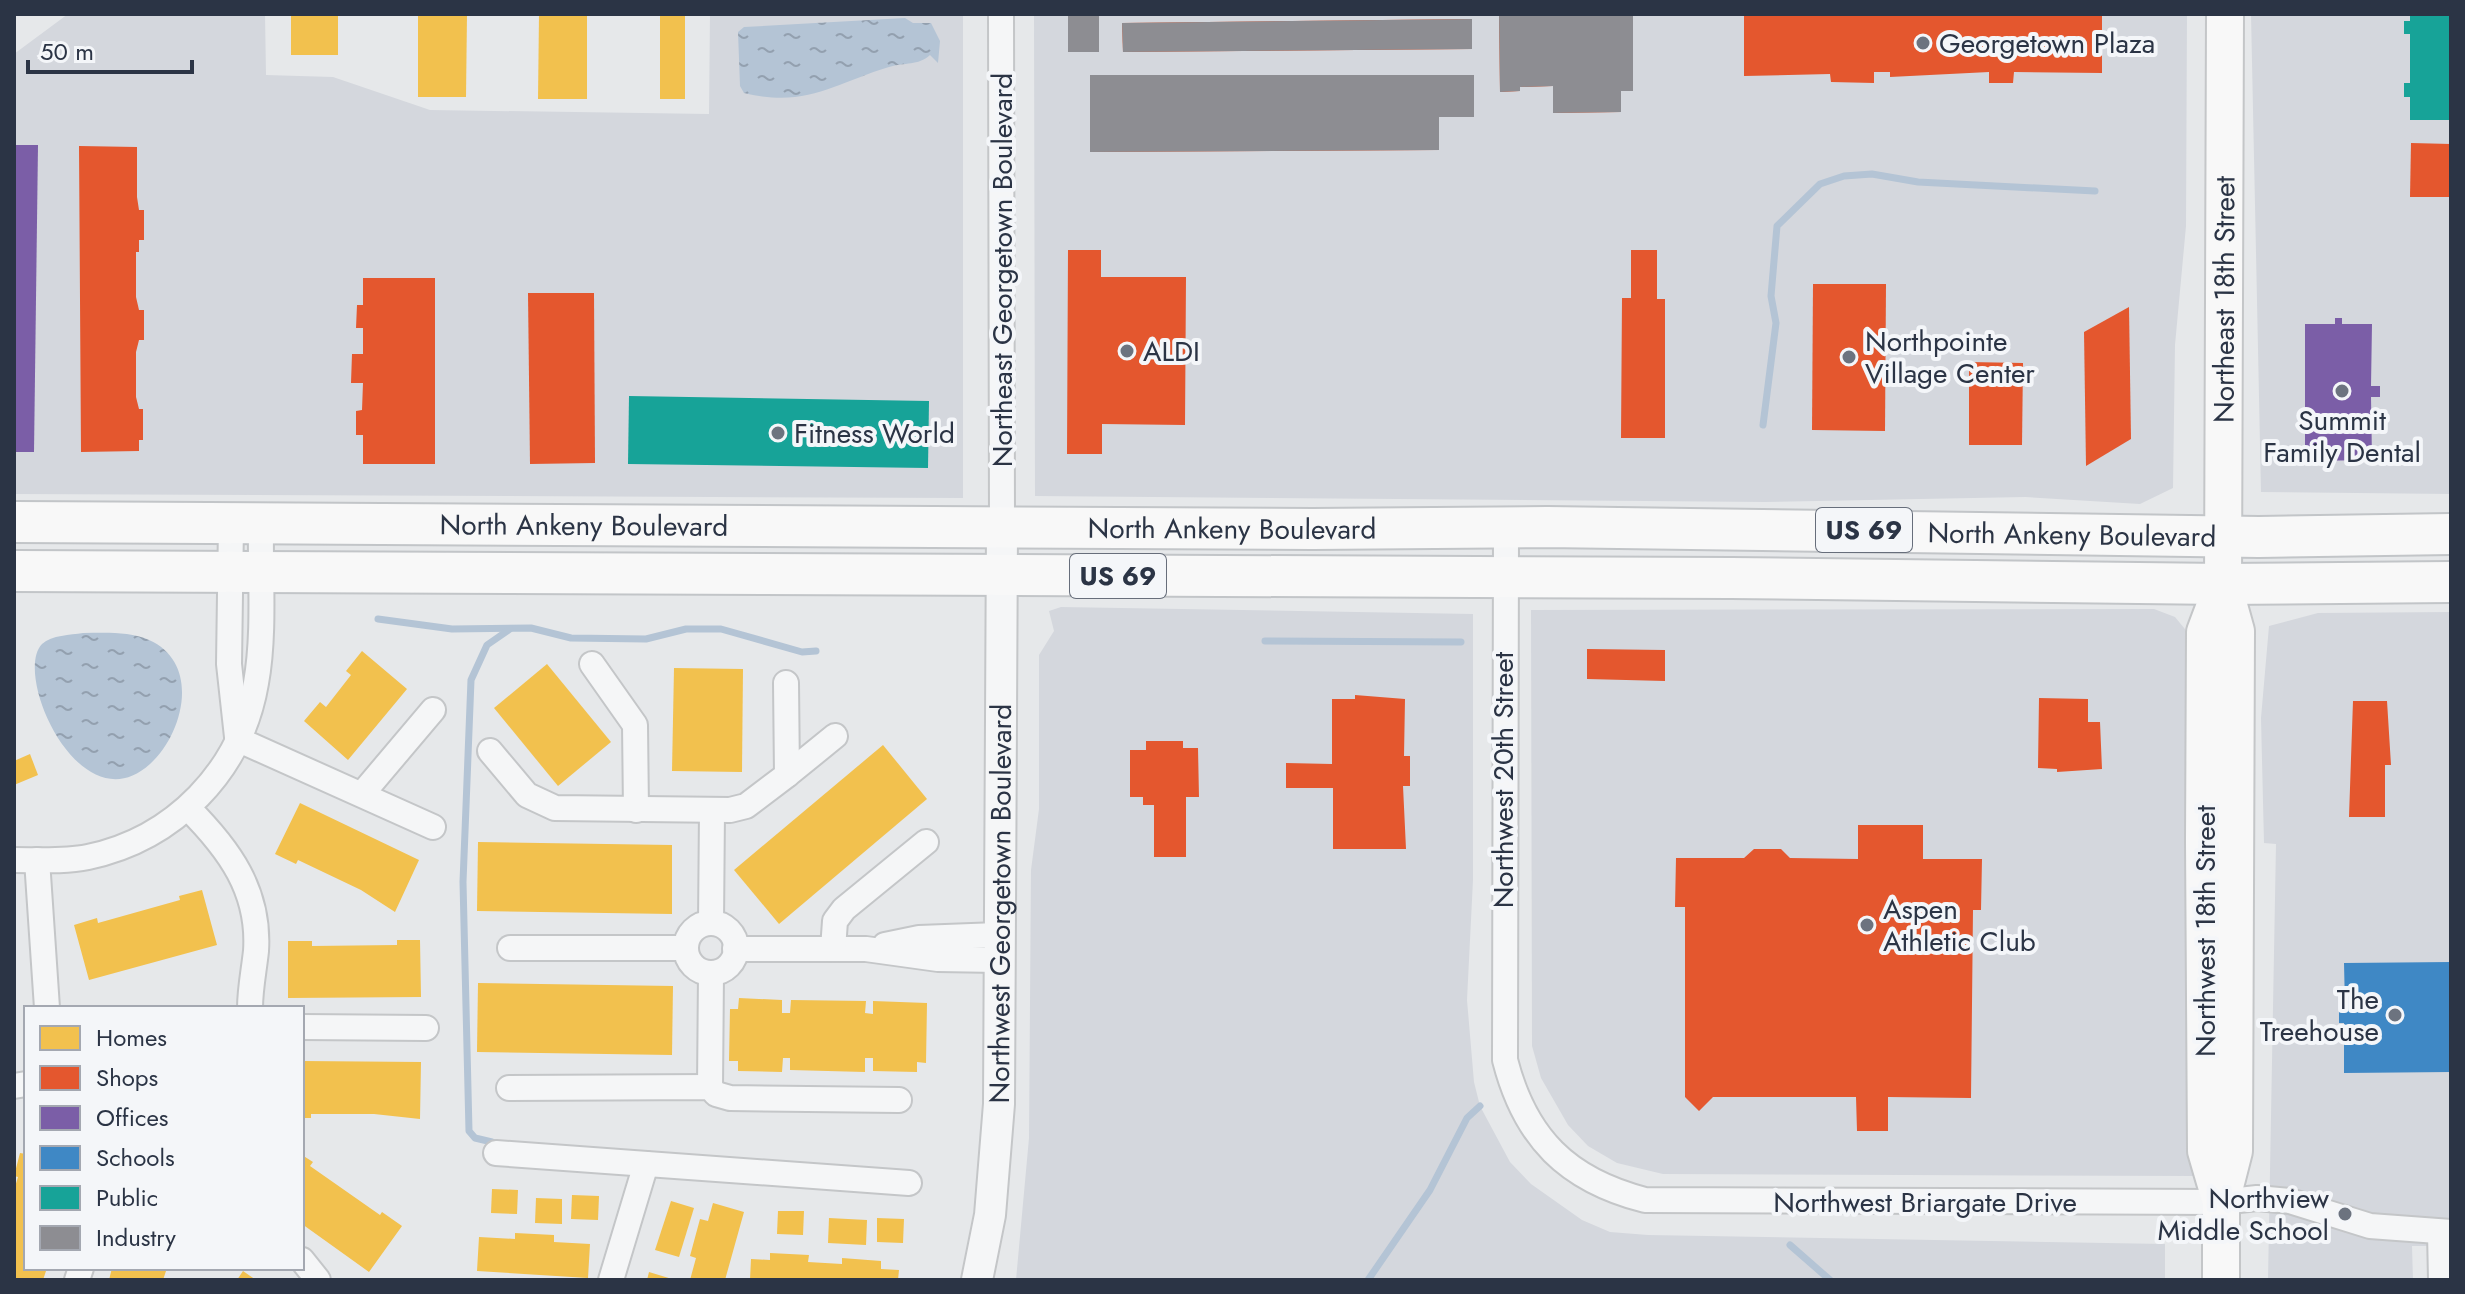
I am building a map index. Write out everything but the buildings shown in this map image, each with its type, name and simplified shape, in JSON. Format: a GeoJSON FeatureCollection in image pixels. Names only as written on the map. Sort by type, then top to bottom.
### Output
{"type":"FeatureCollection","features":[{"type":"Feature","properties":{"kind":"main road","name":"Northeast 18th Street"},"geometry":{"type":"LineString","coordinates":[[2223,584],[2225,14]]}},
{"type":"Feature","properties":{"kind":"main road","name":"North Ankeny Boulevard"},"geometry":{"type":"LineString","coordinates":[[14,522],[1506,528],[2223,536],[2451,534]]}},
{"type":"Feature","properties":{"kind":"main road","name":"North Ankeny Boulevard"},"geometry":{"type":"LineString","coordinates":[[14,571],[2223,584],[2451,582]]}},
{"type":"Feature","properties":{"kind":"main road","name":"Northwest 18th Street"},"geometry":{"type":"LineString","coordinates":[[2221,1280],[2221,1202],[2206,1151],[2204,827],[2205,632],[2223,584]]}},
{"type":"Feature","properties":{"kind":"street","name":"Northeast Georgetown Boulevard"},"geometry":{"type":"LineString","coordinates":[[1001,14],[1002,527]]}},
{"type":"Feature","properties":{"kind":"street"},"geometry":{"type":"LineString","coordinates":[[47,1006],[26,860],[84,858],[117,850],[162,828],[188,808],[215,779],[237,739],[230,695],[245,571],[246,524]]}},
{"type":"Feature","properties":{"kind":"street","name":"Northwest Georgetown Boulevard"},"geometry":{"type":"LineString","coordinates":[[977,1280],[995,1163],[1002,527]]}},
{"type":"Feature","properties":{"kind":"street","name":"Northwest 20th Street"},"geometry":{"type":"LineString","coordinates":[[1503,1031],[1503,578],[1506,528]]}},
{"type":"Feature","properties":{"kind":"street"},"geometry":{"type":"LineString","coordinates":[[592,664],[635,725],[636,810]]}},
{"type":"Feature","properties":{"kind":"street"},"geometry":{"type":"LineString","coordinates":[[786,683],[787,775]]}},
{"type":"Feature","properties":{"kind":"street"},"geometry":{"type":"LineString","coordinates":[[362,794],[433,710]]}},
{"type":"Feature","properties":{"kind":"street"},"geometry":{"type":"LineString","coordinates":[[490,751],[513,781],[543,805],[567,809],[712,811],[746,806],[835,736]]}},
{"type":"Feature","properties":{"kind":"street"},"geometry":{"type":"LineString","coordinates":[[237,739],[433,827]]}},
{"type":"Feature","properties":{"kind":"street"},"geometry":{"type":"LineString","coordinates":[[188,808],[228,850],[252,902],[256,953],[250,1006]]}},
{"type":"Feature","properties":{"kind":"street"},"geometry":{"type":"LineString","coordinates":[[711,923],[712,811]]}},
{"type":"Feature","properties":{"kind":"street"},"geometry":{"type":"LineString","coordinates":[[833,949],[835,921],[844,909],[926,842]]}},
{"type":"Feature","properties":{"kind":"street"},"geometry":{"type":"LineString","coordinates":[[711,923],[724,926],[732,934],[735,949],[729,964],[711,973],[697,969],[689,961],[685,948],[693,931],[711,923]]}},
{"type":"Feature","properties":{"kind":"street"},"geometry":{"type":"LineString","coordinates":[[510,948],[685,948]]}},
{"type":"Feature","properties":{"kind":"street"},"geometry":{"type":"LineString","coordinates":[[735,949],[866,949],[938,959],[998,948]]}},
{"type":"Feature","properties":{"kind":"street"},"geometry":{"type":"LineString","coordinates":[[711,973],[710,1087],[716,1094],[730,1098],[899,1100]]}},
{"type":"Feature","properties":{"kind":"street"},"geometry":{"type":"LineString","coordinates":[[304,1027],[426,1028]]}},
{"type":"Feature","properties":{"kind":"street","name":"Northwest Briargate Drive"},"geometry":{"type":"LineString","coordinates":[[1503,1031],[1513,1089],[1542,1141],[1589,1180],[1645,1200],[2221,1202],[2257,1198],[2290,1201],[2370,1226],[2445,1232],[2441,1280]]}},
{"type":"Feature","properties":{"kind":"street"},"geometry":{"type":"LineString","coordinates":[[509,1088],[710,1087]]}},
{"type":"Feature","properties":{"kind":"street"},"geometry":{"type":"LineString","coordinates":[[496,1153],[909,1183]]}},
{"type":"Feature","properties":{"kind":"street"},"geometry":{"type":"LineString","coordinates":[[611,1280],[646,1164]]}},
{"type":"Feature","properties":{"kind":"street"},"geometry":{"type":"LineString","coordinates":[[304,1262],[318,1280]]}},
{"type":"Feature","properties":{"kind":"shaded area"},"geometry":{"type":"Polygon","coordinates":[[[68,14],[265,14],[266,75],[333,77],[430,110],[709,114],[710,14],[963,14],[963,498],[14,494],[14,54],[68,14]]]}},
{"type":"Feature","properties":{"kind":"shaded area"},"geometry":{"type":"Polygon","coordinates":[[[1034,14],[2187,14],[2186,226],[2175,345],[2173,488],[2140,504],[2025,497],[1765,502],[1035,496],[1034,14]]]}},
{"type":"Feature","properties":{"kind":"shaded area"},"geometry":{"type":"Polygon","coordinates":[[[2251,14],[2451,14],[2451,494],[2261,492],[2251,14]]]}},
{"type":"Feature","properties":{"kind":"shaded area"},"geometry":{"type":"Polygon","coordinates":[[[1061,607],[1473,614],[1473,880],[1467,1000],[1474,1082],[1480,1106],[1510,1162],[1531,1184],[1582,1220],[1610,1232],[1648,1235],[2165,1244],[2165,1280],[1016,1280],[1029,1138],[1031,870],[1039,809],[1039,655],[1054,631],[1049,611],[1061,607]]]}},
{"type":"Feature","properties":{"kind":"shaded area"},"geometry":{"type":"Polygon","coordinates":[[[2154,609],[2175,617],[2189,634],[2195,1176],[1663,1174],[1617,1163],[1588,1146],[1568,1125],[1541,1078],[1532,1046],[1531,610],[2154,609]]]}},
{"type":"Feature","properties":{"kind":"shaded area"},"geometry":{"type":"Polygon","coordinates":[[[2451,612],[2451,1246],[2412,1246],[2413,1280],[2268,1280],[2276,844],[2264,843],[2261,718],[2269,626],[2318,613],[2451,612]]]}},
{"type":"Feature","properties":{"kind":"water"},"geometry":{"type":"Polygon","coordinates":[[[905,18],[913,23],[931,23],[940,41],[938,63],[930,55],[921,61],[889,67],[803,96],[766,97],[744,93],[740,86],[738,32],[744,27],[905,18]]]}},
{"type":"Feature","properties":{"kind":"water"},"geometry":{"type":"Polygon","coordinates":[[[83,633],[125,634],[149,640],[165,651],[176,665],[181,681],[182,699],[172,735],[150,764],[124,778],[100,776],[78,762],[59,739],[45,712],[37,685],[35,661],[42,644],[56,637],[83,633]]]}},
{"type":"Feature","properties":{"kind":"waterway"},"geometry":{"type":"LineString","coordinates":[[1763,425],[1776,323],[1771,296],[1777,226],[1820,184],[1844,176],[1872,174],[1918,182],[2095,191]]}},
{"type":"Feature","properties":{"kind":"waterway"},"geometry":{"type":"LineString","coordinates":[[378,619],[452,629],[531,628],[571,638],[646,639],[686,629],[721,629],[802,652],[816,651]]}},
{"type":"Feature","properties":{"kind":"waterway"},"geometry":{"type":"LineString","coordinates":[[492,1142],[475,1138],[469,1131],[463,882],[471,680],[487,645],[510,629]]}},
{"type":"Feature","properties":{"kind":"waterway"},"geometry":{"type":"LineString","coordinates":[[1265,641],[1461,642]]}},
{"type":"Feature","properties":{"kind":"waterway"},"geometry":{"type":"LineString","coordinates":[[1368,1280],[1430,1190],[1467,1118],[1480,1106]]}},
{"type":"Feature","properties":{"kind":"waterway"},"geometry":{"type":"LineString","coordinates":[[1790,1245],[1830,1280]]}},
{"type":"Feature","properties":{"kind":"place","name":"Georgetown Plaza"},"geometry":{"type":"Point","coordinates":[1923,43]}},
{"type":"Feature","properties":{"kind":"place","name":"ALDI"},"geometry":{"type":"Point","coordinates":[1127,351]}},
{"type":"Feature","properties":{"kind":"place","name":"Northpointe Village Center"},"geometry":{"type":"Point","coordinates":[1849,357]}},
{"type":"Feature","properties":{"kind":"place","name":"Summit Family Dental"},"geometry":{"type":"Point","coordinates":[2342,391]}},
{"type":"Feature","properties":{"kind":"place","name":"Fitness World"},"geometry":{"type":"Point","coordinates":[778,433]}},
{"type":"Feature","properties":{"kind":"place","name":"Aspen Athletic Club"},"geometry":{"type":"Point","coordinates":[1867,925]}},
{"type":"Feature","properties":{"kind":"place","name":"The Treehouse"},"geometry":{"type":"Point","coordinates":[2395,1015]}},
{"type":"Feature","properties":{"kind":"place","name":"Northview Middle School"},"geometry":{"type":"Point","coordinates":[2345,1214]}}]}
